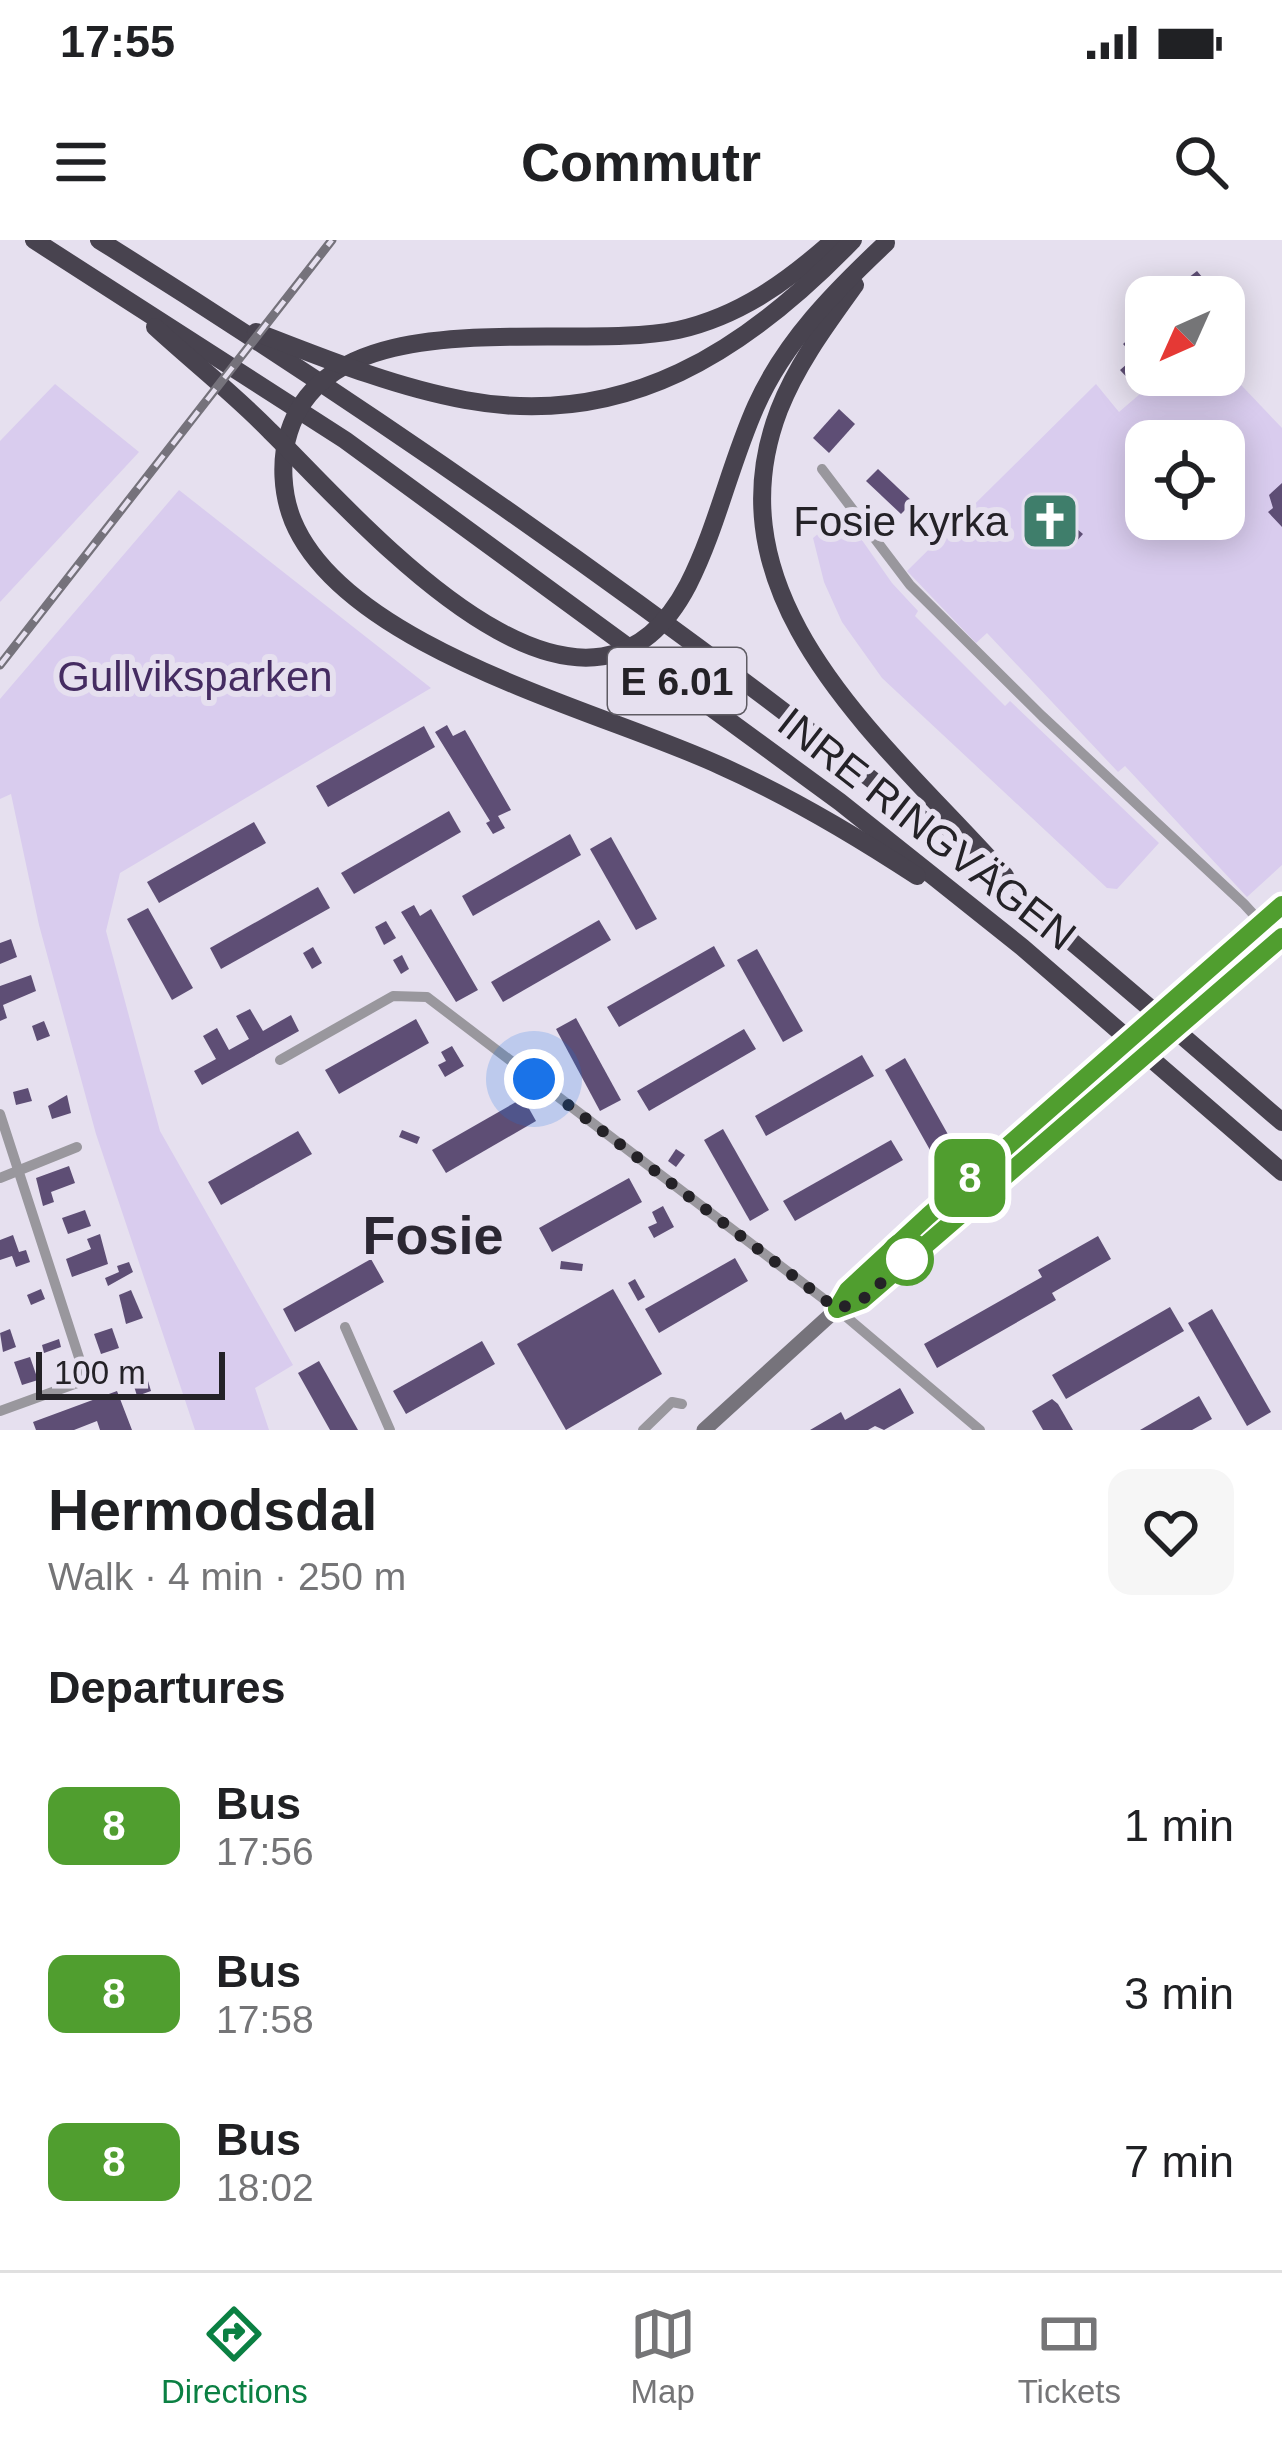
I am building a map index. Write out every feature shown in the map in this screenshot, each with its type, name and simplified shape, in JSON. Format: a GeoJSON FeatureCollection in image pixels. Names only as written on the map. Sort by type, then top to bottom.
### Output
{"type":"FeatureCollection","features":[{"type":"Feature","properties":{"kind":"highway","name":"INRE RINGVÄGEN"},"geometry":{"type":"LineString","coordinates":[[34,240],[345,440],[840,802],[1022,946],[1282,1172]]}},
{"type":"Feature","properties":{"kind":"highway","name":"INRE RINGVÄGEN"},"geometry":{"type":"LineString","coordinates":[[99,240],[368,413],[689,642],[1040,915],[1282,1122]]}},
{"type":"Feature","properties":{"kind":"highway"},"geometry":{"type":"LineString","coordinates":[[834,240],[752,302],[679,330],[611,338],[427,340],[353,361],[309,395],[287,437],[284,480],[294,523],[321,563],[347,589],[400,627],[478,670],[716,763],[823,816],[1022,946]]}},
{"type":"Feature","properties":{"kind":"highway"},"geometry":{"type":"LineString","coordinates":[[217,316],[319,356],[464,400],[516,406],[572,403],[647,389],[717,356],[806,290],[853,240]]}},
{"type":"Feature","properties":{"kind":"highway"},"geometry":{"type":"LineString","coordinates":[[86,272],[245,406],[355,517],[443,594],[519,642],[569,658],[586,658],[621,651],[646,635],[674,607],[694,572],[741,442],[775,370],[816,313],[887,241]]}},
{"type":"Feature","properties":{"kind":"highway"},"geometry":{"type":"LineString","coordinates":[[887,241],[806,356],[780,408],[765,463],[765,542],[776,585],[816,660],[897,760],[1040,915]]}},
{"type":"Feature","properties":{"kind":"street"},"geometry":{"type":"LineString","coordinates":[[823,469],[926,601],[1280,939],[862,1300],[837,1309]]}},
{"type":"Feature","properties":{"kind":"street"},"geometry":{"type":"LineString","coordinates":[[704,1430],[837,1309],[848,1290],[1041,1114],[1282,905]]}},
{"type":"Feature","properties":{"kind":"street"},"geometry":{"type":"LineString","coordinates":[[280,1060],[383,1000],[404,994],[427,997],[837,1309],[980,1430]]}},
{"type":"Feature","properties":{"kind":"street"},"geometry":{"type":"LineString","coordinates":[[0,1114],[85,1376],[80,1382],[0,1411]]}},
{"type":"Feature","properties":{"kind":"street"},"geometry":{"type":"LineString","coordinates":[[0,1178],[76,1147]]}},
{"type":"Feature","properties":{"kind":"street"},"geometry":{"type":"LineString","coordinates":[[345,1327],[390,1430]]}},
{"type":"Feature","properties":{"kind":"street"},"geometry":{"type":"LineString","coordinates":[[643,1430],[672,1402],[682,1403]]}},
{"type":"Feature","properties":{"kind":"green space"},"geometry":{"type":"Polygon","coordinates":[[[55,384],[139,452],[0,602],[0,441],[55,384]]]}},
{"type":"Feature","properties":{"kind":"green space"},"geometry":{"type":"Polygon","coordinates":[[[1096,384],[1119,412],[1138,396],[1245,396],[1245,389],[1282,428],[1282,865],[1247,897],[1125,766],[1118,772],[987,633],[976,643],[907,571],[1096,384]]]}},
{"type":"Feature","properties":{"kind":"green space","name":"Gullviksparken"},"geometry":{"type":"Polygon","coordinates":[[[179,490],[431,688],[120,873],[106,931],[160,1131],[293,1365],[255,1388],[269,1430],[195,1430],[96,1134],[39,925],[11,794],[0,799],[0,699],[179,490]]]}},
{"type":"Feature","properties":{"kind":"green space"},"geometry":{"type":"Polygon","coordinates":[[[843,513],[892,583],[918,611],[915,616],[1005,706],[1010,701],[1159,843],[1117,889],[1107,888],[882,678],[842,622],[824,582],[813,538],[843,513]]]}},
{"type":"Feature","properties":{"kind":"building"},"geometry":{"type":"Polygon","coordinates":[[[839,409],[855,424],[829,453],[813,438],[839,409]]]}},
{"type":"Feature","properties":{"kind":"building"},"geometry":{"type":"Polygon","coordinates":[[[878,469],[913,502],[901,514],[866,481],[878,469]]]}},
{"type":"Feature","properties":{"kind":"building"},"geometry":{"type":"Polygon","coordinates":[[[1282,483],[1282,527],[1268,512],[1273,508],[1269,495],[1282,483]]]}},
{"type":"Feature","properties":{"kind":"building","name":"Fosie kyrka"},"geometry":{"type":"Polygon","coordinates":[[[1055,498],[1070,511],[1064,518],[1083,534],[1074,544],[1056,529],[1048,539],[1030,524],[1036,517],[1030,512],[1040,500],[1048,506],[1055,498]]]}},
{"type":"Feature","properties":{"kind":"building"},"geometry":{"type":"Polygon","coordinates":[[[447,725],[453,736],[465,730],[511,810],[498,816],[505,828],[493,834],[486,823],[490,821],[435,732],[447,725]]]}},
{"type":"Feature","properties":{"kind":"building"},"geometry":{"type":"Polygon","coordinates":[[[424,726],[435,747],[328,807],[316,786],[424,726]]]}},
{"type":"Feature","properties":{"kind":"building"},"geometry":{"type":"Polygon","coordinates":[[[449,811],[461,832],[354,894],[341,873],[449,811]]]}},
{"type":"Feature","properties":{"kind":"building"},"geometry":{"type":"Polygon","coordinates":[[[254,822],[266,843],[159,903],[147,882],[254,822]]]}},
{"type":"Feature","properties":{"kind":"building"},"geometry":{"type":"Polygon","coordinates":[[[570,834],[581,855],[473,916],[462,896],[570,834]]]}},
{"type":"Feature","properties":{"kind":"building"},"geometry":{"type":"Polygon","coordinates":[[[611,837],[657,919],[636,930],[590,849],[611,837]]]}},
{"type":"Feature","properties":{"kind":"building"},"geometry":{"type":"Polygon","coordinates":[[[318,887],[330,908],[221,969],[210,948],[318,887]]]}},
{"type":"Feature","properties":{"kind":"building"},"geometry":{"type":"Polygon","coordinates":[[[414,905],[420,916],[431,909],[478,990],[456,1002],[401,912],[414,905]]]}},
{"type":"Feature","properties":{"kind":"building"},"geometry":{"type":"Polygon","coordinates":[[[148,908],[193,988],[172,1000],[127,919],[148,908]]]}},
{"type":"Feature","properties":{"kind":"building"},"geometry":{"type":"Polygon","coordinates":[[[599,920],[611,940],[503,1002],[491,982],[599,920]]]}},
{"type":"Feature","properties":{"kind":"building"},"geometry":{"type":"Polygon","coordinates":[[[386,921],[396,938],[384,945],[375,927],[386,921]]]}},
{"type":"Feature","properties":{"kind":"building"},"geometry":{"type":"Polygon","coordinates":[[[11,939],[17,957],[0,964],[0,943],[11,939]]]}},
{"type":"Feature","properties":{"kind":"building"},"geometry":{"type":"Polygon","coordinates":[[[714,946],[725,966],[619,1027],[607,1007],[714,946]]]}},
{"type":"Feature","properties":{"kind":"building"},"geometry":{"type":"Polygon","coordinates":[[[313,947],[322,963],[312,969],[303,953],[313,947]]]}},
{"type":"Feature","properties":{"kind":"building"},"geometry":{"type":"Polygon","coordinates":[[[757,949],[803,1031],[783,1042],[737,960],[757,949]]]}},
{"type":"Feature","properties":{"kind":"building"},"geometry":{"type":"Polygon","coordinates":[[[402,955],[409,969],[401,974],[393,960],[402,955]]]}},
{"type":"Feature","properties":{"kind":"building"},"geometry":{"type":"Polygon","coordinates":[[[31,975],[36,991],[3,1005],[7,1018],[0,1021],[0,986],[31,975]]]}},
{"type":"Feature","properties":{"kind":"building"},"geometry":{"type":"Polygon","coordinates":[[[250,1009],[263,1031],[291,1015],[299,1031],[202,1085],[194,1071],[216,1059],[203,1036],[217,1028],[229,1050],[249,1039],[236,1016],[250,1009]]]}},
{"type":"Feature","properties":{"kind":"building"},"geometry":{"type":"Polygon","coordinates":[[[576,1018],[621,1100],[600,1111],[556,1029],[576,1018]]]}},
{"type":"Feature","properties":{"kind":"building"},"geometry":{"type":"Polygon","coordinates":[[[416,1019],[429,1043],[339,1094],[325,1070],[416,1019]]]}},
{"type":"Feature","properties":{"kind":"building"},"geometry":{"type":"Polygon","coordinates":[[[44,1021],[50,1036],[37,1041],[32,1026],[44,1021]]]}},
{"type":"Feature","properties":{"kind":"building"},"geometry":{"type":"Polygon","coordinates":[[[744,1029],[756,1049],[649,1111],[637,1091],[744,1029]]]}},
{"type":"Feature","properties":{"kind":"building"},"geometry":{"type":"Polygon","coordinates":[[[452,1046],[464,1066],[445,1077],[438,1065],[446,1061],[441,1052],[452,1046]]]}},
{"type":"Feature","properties":{"kind":"building"},"geometry":{"type":"Polygon","coordinates":[[[862,1055],[874,1076],[766,1136],[755,1116],[862,1055]]]}},
{"type":"Feature","properties":{"kind":"building"},"geometry":{"type":"Polygon","coordinates":[[[905,1058],[950,1138],[930,1150],[885,1070],[905,1058]]]}},
{"type":"Feature","properties":{"kind":"building"},"geometry":{"type":"Polygon","coordinates":[[[28,1088],[32,1101],[16,1105],[13,1092],[28,1088]]]}},
{"type":"Feature","properties":{"kind":"building"},"geometry":{"type":"Polygon","coordinates":[[[67,1095],[71,1113],[52,1119],[48,1106],[67,1095]]]}},
{"type":"Feature","properties":{"kind":"building"},"geometry":{"type":"Polygon","coordinates":[[[523,1098],[536,1121],[446,1173],[432,1150],[523,1098]]]}},
{"type":"Feature","properties":{"kind":"building"},"geometry":{"type":"Polygon","coordinates":[[[723,1129],[769,1210],[750,1221],[704,1140],[723,1129]]]}},
{"type":"Feature","properties":{"kind":"building"},"geometry":{"type":"Polygon","coordinates":[[[402,1130],[420,1137],[417,1144],[399,1137],[402,1130]]]}},
{"type":"Feature","properties":{"kind":"building"},"geometry":{"type":"Polygon","coordinates":[[[298,1131],[312,1154],[221,1205],[208,1182],[298,1131]]]}},
{"type":"Feature","properties":{"kind":"building"},"geometry":{"type":"Polygon","coordinates":[[[891,1140],[903,1160],[795,1221],[783,1201],[891,1140]]]}},
{"type":"Feature","properties":{"kind":"building"},"geometry":{"type":"Polygon","coordinates":[[[676,1149],[685,1155],[676,1167],[668,1161],[676,1149]]]}},
{"type":"Feature","properties":{"kind":"building"},"geometry":{"type":"Polygon","coordinates":[[[69,1166],[75,1183],[51,1192],[54,1202],[43,1206],[36,1178],[69,1166]]]}},
{"type":"Feature","properties":{"kind":"building"},"geometry":{"type":"Polygon","coordinates":[[[629,1178],[642,1202],[552,1252],[539,1228],[629,1178]]]}},
{"type":"Feature","properties":{"kind":"building"},"geometry":{"type":"Polygon","coordinates":[[[663,1206],[674,1227],[654,1238],[648,1227],[657,1223],[652,1212],[663,1206]]]}},
{"type":"Feature","properties":{"kind":"building"},"geometry":{"type":"Polygon","coordinates":[[[85,1210],[91,1226],[68,1234],[62,1218],[85,1210]]]}},
{"type":"Feature","properties":{"kind":"building"},"geometry":{"type":"Polygon","coordinates":[[[100,1234],[108,1264],[72,1277],[66,1259],[91,1249],[87,1239],[100,1234]]]}},
{"type":"Feature","properties":{"kind":"building"},"geometry":{"type":"Polygon","coordinates":[[[13,1235],[19,1252],[26,1250],[30,1262],[16,1267],[12,1256],[0,1260],[0,1240],[13,1235]]]}},
{"type":"Feature","properties":{"kind":"building"},"geometry":{"type":"Polygon","coordinates":[[[1098,1236],[1111,1259],[1052,1293],[1056,1300],[937,1368],[924,1344],[1042,1277],[1038,1270],[1098,1236]]]}},
{"type":"Feature","properties":{"kind":"building"},"geometry":{"type":"Polygon","coordinates":[[[735,1258],[748,1281],[659,1333],[645,1309],[735,1258]]]}},
{"type":"Feature","properties":{"kind":"building"},"geometry":{"type":"Polygon","coordinates":[[[371,1259],[384,1282],[295,1332],[283,1309],[371,1259]]]}},
{"type":"Feature","properties":{"kind":"building"},"geometry":{"type":"Polygon","coordinates":[[[561,1261],[583,1264],[582,1271],[560,1269],[561,1261]]]}},
{"type":"Feature","properties":{"kind":"building"},"geometry":{"type":"Polygon","coordinates":[[[129,1262],[133,1272],[108,1286],[105,1278],[129,1262]]]}},
{"type":"Feature","properties":{"kind":"building"},"geometry":{"type":"Polygon","coordinates":[[[635,1279],[645,1297],[638,1301],[628,1283],[635,1279]]]}},
{"type":"Feature","properties":{"kind":"building"},"geometry":{"type":"Polygon","coordinates":[[[41,1289],[45,1299],[31,1305],[27,1295],[41,1289]]]}},
{"type":"Feature","properties":{"kind":"building"},"geometry":{"type":"Polygon","coordinates":[[[613,1289],[662,1374],[566,1430],[517,1344],[613,1289]]]}},
{"type":"Feature","properties":{"kind":"building"},"geometry":{"type":"Polygon","coordinates":[[[131,1290],[143,1318],[126,1324],[119,1295],[131,1290]]]}},
{"type":"Feature","properties":{"kind":"building"},"geometry":{"type":"Polygon","coordinates":[[[1170,1307],[1184,1331],[1066,1399],[1052,1375],[1170,1307]]]}},
{"type":"Feature","properties":{"kind":"building"},"geometry":{"type":"Polygon","coordinates":[[[1212,1309],[1271,1412],[1247,1426],[1188,1323],[1212,1309]]]}},
{"type":"Feature","properties":{"kind":"building"},"geometry":{"type":"Polygon","coordinates":[[[112,1328],[119,1348],[101,1354],[94,1334],[112,1328]]]}},
{"type":"Feature","properties":{"kind":"building"},"geometry":{"type":"Polygon","coordinates":[[[10,1329],[16,1347],[3,1352],[0,1333],[10,1329]]]}},
{"type":"Feature","properties":{"kind":"building"},"geometry":{"type":"Polygon","coordinates":[[[59,1339],[61,1347],[44,1353],[42,1345],[59,1339]]]}},
{"type":"Feature","properties":{"kind":"building"},"geometry":{"type":"Polygon","coordinates":[[[482,1341],[495,1364],[406,1414],[393,1391],[482,1341]]]}},
{"type":"Feature","properties":{"kind":"building"},"geometry":{"type":"Polygon","coordinates":[[[30,1357],[38,1380],[22,1385],[14,1362],[30,1357]]]}},
{"type":"Feature","properties":{"kind":"building"},"geometry":{"type":"Polygon","coordinates":[[[319,1361],[358,1430],[330,1430],[298,1373],[319,1361]]]}},
{"type":"Feature","properties":{"kind":"building"},"geometry":{"type":"Polygon","coordinates":[[[148,1381],[151,1391],[137,1396],[134,1386],[148,1381]]]}},
{"type":"Feature","properties":{"kind":"building"},"geometry":{"type":"Polygon","coordinates":[[[900,1388],[914,1413],[884,1430],[875,1426],[810,1430],[841,1412],[845,1420],[900,1388]]]}},
{"type":"Feature","properties":{"kind":"building"},"geometry":{"type":"Polygon","coordinates":[[[117,1391],[132,1430],[100,1430],[97,1421],[74,1430],[36,1430],[33,1422],[117,1391]]]}},
{"type":"Feature","properties":{"kind":"building"},"geometry":{"type":"Polygon","coordinates":[[[1199,1396],[1212,1419],[1192,1430],[1140,1430],[1199,1396]]]}},
{"type":"Feature","properties":{"kind":"building"},"geometry":{"type":"Polygon","coordinates":[[[1052,1399],[1073,1430],[1043,1430],[1032,1411],[1052,1399]]]}},
{"type":"Feature","properties":{"kind":"railway"},"geometry":{"type":"LineString","coordinates":[[0,665],[332,240]]}},
{"type":"Feature","properties":{"kind":"bus line","name":"8"},"geometry":{"type":"LineString","coordinates":[[1282,905],[928,1216],[848,1290],[837,1309],[862,1300],[1282,937]]}},
{"type":"Feature","properties":{"kind":"place","name":"Fosie kyrka"},"geometry":{"type":"Point","coordinates":[1050,521]}},
{"type":"Feature","properties":{"kind":"district","name":"Fosie"},"geometry":{"type":"Point","coordinates":[433,1235]}},
{"type":"Feature","properties":{"kind":"route"},"geometry":{"type":"LineString","coordinates":[[534,1079],[837,1309],[862,1300],[907,1259]]}}]}
